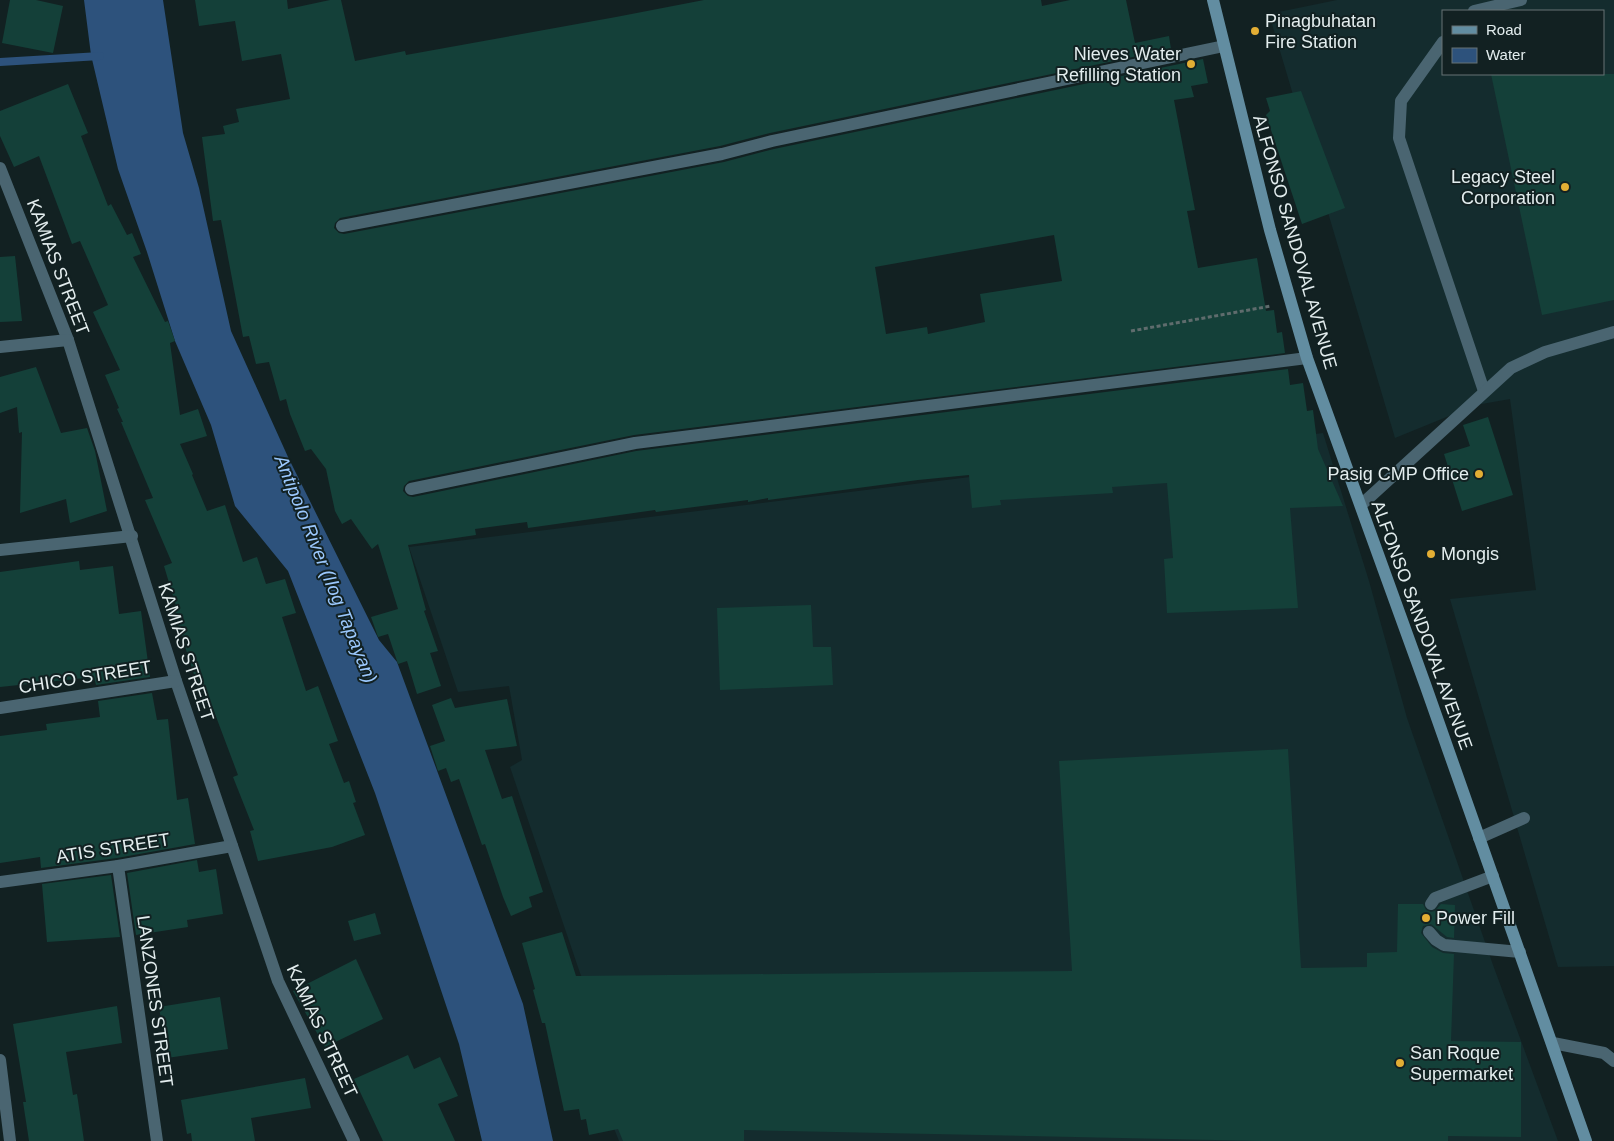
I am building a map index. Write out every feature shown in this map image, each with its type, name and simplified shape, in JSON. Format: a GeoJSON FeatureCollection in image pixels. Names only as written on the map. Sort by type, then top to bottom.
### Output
{"type":"FeatureCollection","features":[{"type":"Feature","properties":{"kind":"main road","name":"ALFONSO SANDOVAL AVENUE"},"geometry":{"type":"LineString","coordinates":[[1213,0],[1290,302],[1307,358],[1553,1043],[1586,1141]]}},
{"type":"Feature","properties":{"kind":"street"},"geometry":{"type":"LineString","coordinates":[[1478,10],[1521,0]]}},
{"type":"Feature","properties":{"kind":"street"},"geometry":{"type":"LineString","coordinates":[[1442,43],[1401,101],[1399,138],[1484,391]]}},
{"type":"Feature","properties":{"kind":"street"},"geometry":{"type":"LineString","coordinates":[[342,226],[722,154],[772,140],[1224,46]]}},
{"type":"Feature","properties":{"kind":"street","name":"KAMIAS STREET"},"geometry":{"type":"LineString","coordinates":[[0,168],[68,340],[132,536],[176,681],[278,981],[354,1141]]}},
{"type":"Feature","properties":{"kind":"street"},"geometry":{"type":"LineString","coordinates":[[1361,505],[1510,368],[1545,352],[1614,332]]}},
{"type":"Feature","properties":{"kind":"street"},"geometry":{"type":"LineString","coordinates":[[0,347],[68,340]]}},
{"type":"Feature","properties":{"kind":"street"},"geometry":{"type":"LineString","coordinates":[[410,489],[635,443],[1307,358]]}},
{"type":"Feature","properties":{"kind":"street"},"geometry":{"type":"LineString","coordinates":[[0,550],[132,536]]}},
{"type":"Feature","properties":{"kind":"street","name":"CHICO STREET"},"geometry":{"type":"LineString","coordinates":[[0,708],[176,681]]}},
{"type":"Feature","properties":{"kind":"street"},"geometry":{"type":"LineString","coordinates":[[1479,838],[1524,818]]}},
{"type":"Feature","properties":{"kind":"street","name":"ATIS STREET"},"geometry":{"type":"LineString","coordinates":[[0,882],[118,866],[232,846]]}},
{"type":"Feature","properties":{"kind":"street","name":"LANZONES STREET"},"geometry":{"type":"LineString","coordinates":[[118,866],[157,1141]]}},
{"type":"Feature","properties":{"kind":"street"},"geometry":{"type":"LineString","coordinates":[[1431,904],[1435,898],[1493,876]]}},
{"type":"Feature","properties":{"kind":"street"},"geometry":{"type":"LineString","coordinates":[[1429,932],[1444,945],[1520,952]]}},
{"type":"Feature","properties":{"kind":"street"},"geometry":{"type":"LineString","coordinates":[[1553,1043],[1604,1053],[1614,1061]]}},
{"type":"Feature","properties":{"kind":"street"},"geometry":{"type":"LineString","coordinates":[[0,1060],[10,1141]]}},
{"type":"Feature","properties":{"kind":"path"},"geometry":{"type":"LineString","coordinates":[[1131,331],[1290,302]]}},
{"type":"Feature","properties":{"kind":"shaded area"},"geometry":{"type":"Polygon","coordinates":[[[1337,0],[1614,0],[1614,966],[1558,967],[1450,599],[1536,590],[1510,399],[1476,405],[1395,438],[1269,14],[1337,0]]]}},
{"type":"Feature","properties":{"kind":"shaded area"},"geometry":{"type":"Polygon","coordinates":[[[1323,433],[1369,581],[1407,718],[1493,965],[1558,1141],[619,1141],[613,1126],[602,1020],[580,973],[510,767],[522,760],[509,686],[458,692],[409,547],[1323,433]]]}},
{"type":"Feature","properties":{"kind":"water","name":"Antipolo River (Ilog Tapayan)"},"geometry":{"type":"Polygon","coordinates":[[[84,0],[163,0],[183,133],[199,188],[231,331],[288,457],[379,640],[397,662],[523,1004],[553,1141],[482,1141],[459,1044],[375,793],[288,571],[235,506],[211,425],[175,341],[118,169],[91,55],[84,0]]]}},
{"type":"Feature","properties":{"kind":"building"},"geometry":{"type":"Polygon","coordinates":[[[10,0],[36,0],[63,6],[53,53],[2,43],[10,0]]]}},
{"type":"Feature","properties":{"kind":"building"},"geometry":{"type":"Polygon","coordinates":[[[195,0],[287,0],[288,9],[330,0],[341,0],[355,61],[405,51],[406,55],[704,0],[1041,0],[1042,6],[1070,0],[1126,0],[1135,43],[1169,36],[1171,49],[770,133],[720,146],[340,218],[335,223],[334,228],[339,233],[344,234],[724,162],[774,149],[1203,59],[1208,83],[1191,86],[1194,97],[1174,100],[1195,210],[1187,211],[1198,268],[1257,258],[1266,311],[1274,310],[1277,333],[1282,332],[1285,353],[634,435],[409,481],[404,486],[403,491],[408,496],[413,497],[636,451],[1288,369],[1290,385],[1303,383],[1307,411],[1313,410],[1318,449],[1343,506],[1290,508],[1298,608],[1167,613],[1164,559],[1173,558],[1167,483],[1112,487],[1113,493],[1000,500],[1001,505],[972,508],[969,475],[768,500],[768,498],[748,502],[748,500],[656,512],[655,510],[528,528],[527,522],[475,529],[476,535],[408,545],[426,610],[424,611],[438,651],[430,653],[441,686],[417,694],[407,661],[398,664],[388,634],[378,637],[371,617],[398,609],[378,544],[372,549],[351,519],[342,524],[335,511],[326,469],[311,449],[305,451],[286,399],[280,401],[269,362],[256,364],[249,336],[243,337],[221,220],[213,221],[202,137],[225,134],[223,126],[239,122],[236,109],[290,99],[281,54],[242,61],[235,21],[199,26],[195,0]],[[1054,235],[875,267],[886,334],[927,327],[928,334],[985,322],[980,294],[1062,281],[1054,235]]]}},
{"type":"Feature","properties":{"kind":"building","name":"Legacy Steel Corporation"},"geometry":{"type":"Polygon","coordinates":[[[1614,74],[1614,300],[1542,315],[1491,75],[1614,74]]]}},
{"type":"Feature","properties":{"kind":"building"},"geometry":{"type":"Polygon","coordinates":[[[68,84],[88,133],[81,136],[108,206],[111,204],[127,235],[132,233],[141,254],[133,257],[165,322],[168,321],[175,341],[170,343],[180,415],[198,409],[207,436],[180,444],[192,475],[207,511],[225,505],[243,562],[257,557],[266,584],[285,579],[296,613],[282,617],[306,691],[318,686],[338,741],[329,744],[344,783],[349,781],[356,802],[353,803],[365,835],[332,847],[258,861],[250,831],[254,830],[233,777],[238,775],[212,706],[205,709],[172,606],[176,606],[164,566],[172,563],[145,500],[153,498],[121,422],[123,422],[117,409],[119,408],[105,375],[120,370],[93,312],[108,305],[80,241],[72,244],[39,156],[14,167],[0,136],[0,111],[68,84]]]}},
{"type":"Feature","properties":{"kind":"building"},"geometry":{"type":"Polygon","coordinates":[[[1301,91],[1345,208],[1302,224],[1266,115],[1270,111],[1266,98],[1301,91]]]}},
{"type":"Feature","properties":{"kind":"building"},"geometry":{"type":"Polygon","coordinates":[[[15,256],[22,321],[0,322],[0,257],[15,256]]]}},
{"type":"Feature","properties":{"kind":"building"},"geometry":{"type":"Polygon","coordinates":[[[36,367],[61,433],[87,428],[95,451],[107,511],[70,523],[66,499],[20,513],[22,432],[19,433],[17,407],[0,413],[0,377],[36,367]]]}},
{"type":"Feature","properties":{"kind":"building","name":"Pasig CMP Office"},"geometry":{"type":"Polygon","coordinates":[[[1488,417],[1513,495],[1462,511],[1444,454],[1470,446],[1463,425],[1488,417]]]}},
{"type":"Feature","properties":{"kind":"building"},"geometry":{"type":"Polygon","coordinates":[[[79,561],[80,570],[113,566],[119,614],[141,611],[150,677],[96,685],[94,677],[0,687],[0,572],[79,561]]]}},
{"type":"Feature","properties":{"kind":"building"},"geometry":{"type":"Polygon","coordinates":[[[811,605],[813,647],[831,647],[833,685],[720,690],[717,608],[811,605]]]}},
{"type":"Feature","properties":{"kind":"building"},"geometry":{"type":"Polygon","coordinates":[[[152,693],[157,720],[168,719],[177,800],[188,798],[195,844],[117,858],[41,868],[40,857],[0,863],[0,736],[47,730],[46,724],[100,717],[98,701],[152,693]]]}},
{"type":"Feature","properties":{"kind":"building"},"geometry":{"type":"Polygon","coordinates":[[[451,698],[455,708],[507,699],[517,746],[485,750],[502,799],[512,796],[543,892],[529,897],[532,907],[511,916],[485,844],[482,845],[459,779],[451,782],[446,768],[438,771],[430,746],[445,741],[432,705],[451,698]]]}},
{"type":"Feature","properties":{"kind":"building"},"geometry":{"type":"Polygon","coordinates":[[[1288,749],[1301,968],[1367,967],[1367,953],[1397,952],[1398,904],[1423,904],[1426,910],[1431,912],[1435,911],[1441,904],[1455,905],[1454,938],[1447,937],[1431,924],[1423,926],[1421,933],[1432,947],[1443,953],[1454,954],[1451,1041],[1521,1042],[1521,1137],[1448,1136],[1448,1141],[1261,1141],[744,1130],[744,1141],[623,1141],[618,1129],[589,1135],[586,1119],[581,1120],[579,1109],[564,1111],[545,1023],[542,1023],[522,943],[562,932],[576,976],[1072,971],[1059,761],[1288,749]]]}},
{"type":"Feature","properties":{"kind":"building"},"geometry":{"type":"Polygon","coordinates":[[[197,860],[199,872],[216,869],[223,914],[187,920],[188,927],[136,935],[127,873],[197,860]]]}},
{"type":"Feature","properties":{"kind":"building"},"geometry":{"type":"Polygon","coordinates":[[[111,875],[120,937],[47,942],[42,884],[111,875]]]}},
{"type":"Feature","properties":{"kind":"building"},"geometry":{"type":"Polygon","coordinates":[[[375,913],[381,934],[354,941],[348,921],[375,913]]]}},
{"type":"Feature","properties":{"kind":"building"},"geometry":{"type":"Polygon","coordinates":[[[356,959],[383,1019],[325,1047],[293,991],[356,959]]]}},
{"type":"Feature","properties":{"kind":"building"},"geometry":{"type":"Polygon","coordinates":[[[220,997],[228,1049],[167,1058],[159,1007],[220,997]]]}},
{"type":"Feature","properties":{"kind":"building"},"geometry":{"type":"Polygon","coordinates":[[[117,1006],[122,1043],[66,1052],[73,1095],[77,1094],[84,1141],[29,1141],[23,1102],[26,1102],[13,1024],[117,1006]]]}},
{"type":"Feature","properties":{"kind":"building"},"geometry":{"type":"Polygon","coordinates":[[[408,1055],[414,1069],[440,1057],[458,1096],[438,1104],[455,1141],[383,1141],[354,1079],[408,1055]]]}},
{"type":"Feature","properties":{"kind":"building"},"geometry":{"type":"Polygon","coordinates":[[[305,1078],[311,1108],[251,1118],[255,1141],[192,1141],[191,1133],[187,1134],[181,1100],[305,1078]]]}},
{"type":"Feature","properties":{"kind":"waterway"},"geometry":{"type":"LineString","coordinates":[[0,62],[100,56]]}},
{"type":"Feature","properties":{"kind":"place","name":"Pinagbuhatan Fire Station"},"geometry":{"type":"Point","coordinates":[1255,31]}},
{"type":"Feature","properties":{"kind":"place","name":"Nieves Water Refilling Station"},"geometry":{"type":"Point","coordinates":[1191,64]}},
{"type":"Feature","properties":{"kind":"place","name":"Legacy Steel Corporation"},"geometry":{"type":"Point","coordinates":[1565,187]}},
{"type":"Feature","properties":{"kind":"place","name":"Pasig CMP Office"},"geometry":{"type":"Point","coordinates":[1479,474]}},
{"type":"Feature","properties":{"kind":"place","name":"Mongis"},"geometry":{"type":"Point","coordinates":[1431,554]}},
{"type":"Feature","properties":{"kind":"place","name":"Power Fill"},"geometry":{"type":"Point","coordinates":[1426,918]}},
{"type":"Feature","properties":{"kind":"place","name":"San Roque Supermarket"},"geometry":{"type":"Point","coordinates":[1400,1063]}}]}
